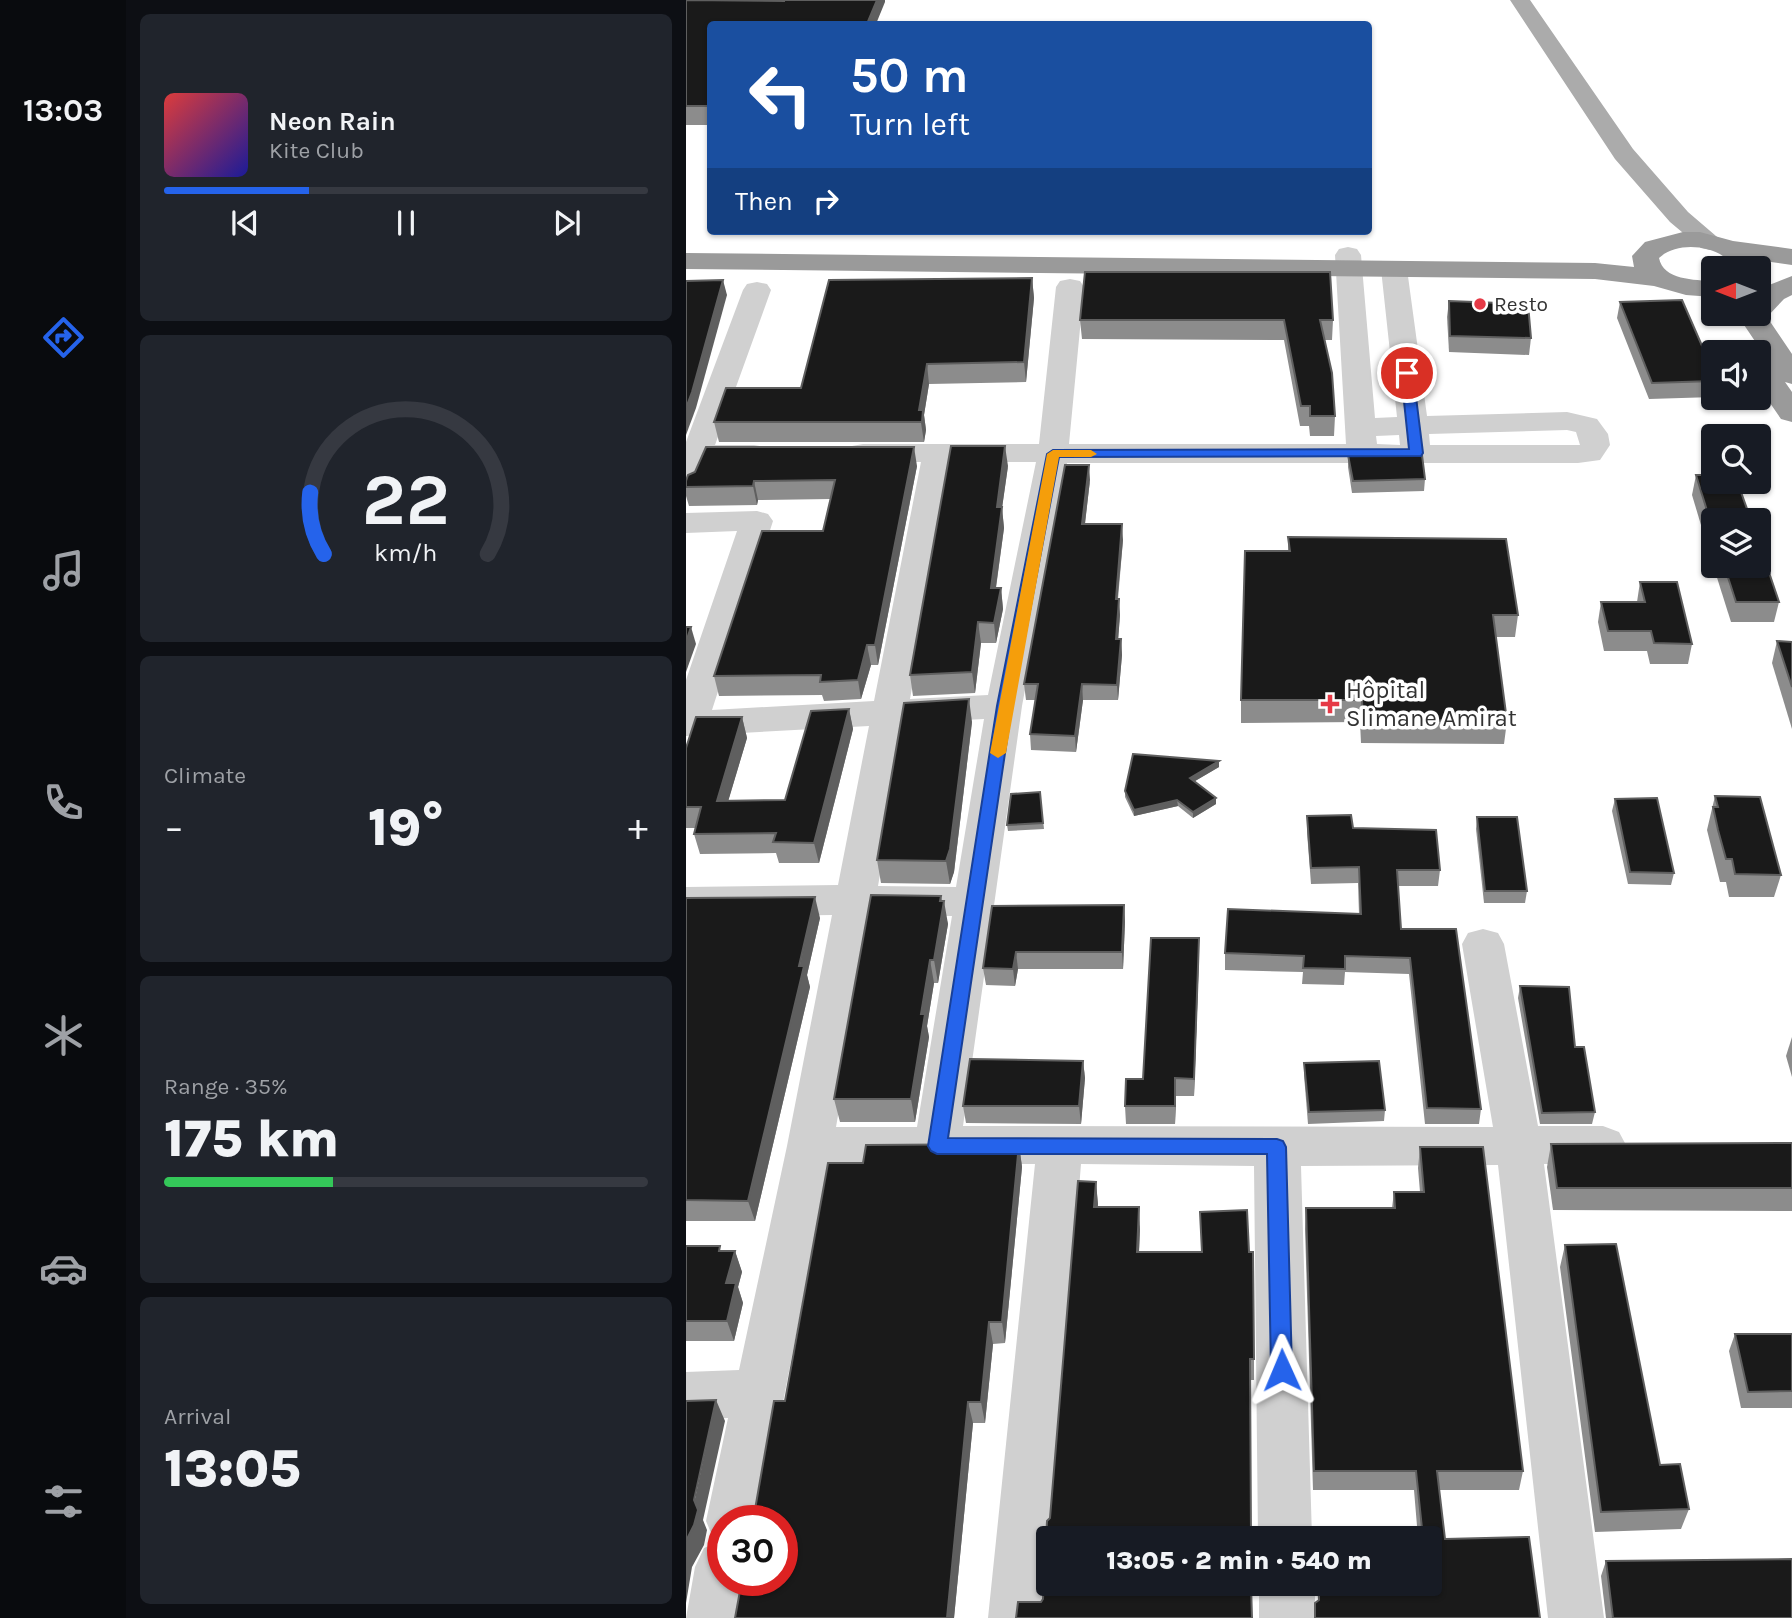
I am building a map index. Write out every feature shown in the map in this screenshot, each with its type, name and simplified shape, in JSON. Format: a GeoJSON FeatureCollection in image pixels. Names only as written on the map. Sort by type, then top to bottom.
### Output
{"type":"FeatureCollection","features":[{"type":"Feature","properties":{"kind":"highway"},"geometry":{"type":"LineString","coordinates":[[686,261],[1349,262],[1590,254],[1652,248],[1675,240],[1792,257]]}},
{"type":"Feature","properties":{"kind":"highway"},"geometry":{"type":"LineString","coordinates":[[1720,245],[1739,256]]}},
{"type":"Feature","properties":{"kind":"highway"},"geometry":{"type":"LineString","coordinates":[[686,248],[1349,262],[1394,269],[1595,271],[1701,287]]}},
{"type":"Feature","properties":{"kind":"highway"},"geometry":{"type":"LineString","coordinates":[[1652,248],[1645,261],[1651,273],[1701,302]]}},
{"type":"Feature","properties":{"kind":"highway"},"geometry":{"type":"LineString","coordinates":[[1771,277],[1792,276]]}},
{"type":"Feature","properties":{"kind":"highway"},"geometry":{"type":"LineString","coordinates":[[1771,296],[1792,284]]}},
{"type":"Feature","properties":{"kind":"highway"},"geometry":{"type":"LineString","coordinates":[[1762,326],[1792,375]]}},
{"type":"Feature","properties":{"kind":"highway"},"geometry":{"type":"LineString","coordinates":[[1771,383],[1792,413]]}},
{"type":"Feature","properties":{"kind":"main road"},"geometry":{"type":"LineString","coordinates":[[1520,0],[1625,154],[1679,217],[1720,245]]}},
{"type":"Feature","properties":{"kind":"main road"},"geometry":{"type":"LineString","coordinates":[[1625,154],[1658,229],[1652,248]]}},
{"type":"Feature","properties":{"kind":"street"},"geometry":{"type":"LineString","coordinates":[[1349,262],[1361,440]]}},
{"type":"Feature","properties":{"kind":"street"},"geometry":{"type":"LineString","coordinates":[[830,453],[1053,454],[1415,439],[1394,269]]}},
{"type":"Feature","properties":{"kind":"street"},"geometry":{"type":"LineString","coordinates":[[937,1146],[1004,706],[1053,454],[1070,287]]}},
{"type":"Feature","properties":{"kind":"street"},"geometry":{"type":"LineString","coordinates":[[757,290],[689,464],[776,454]]}},
{"type":"Feature","properties":{"kind":"street"},"geometry":{"type":"LineString","coordinates":[[736,1505],[810,1146],[938,453]]}},
{"type":"Feature","properties":{"kind":"street"},"geometry":{"type":"LineString","coordinates":[[686,523],[757,521],[688,724],[1004,706]]}},
{"type":"Feature","properties":{"kind":"street"},"geometry":{"type":"LineString","coordinates":[[686,902],[976,902]]}},
{"type":"Feature","properties":{"kind":"street"},"geometry":{"type":"LineString","coordinates":[[1483,944],[1519,1146],[1576,1618]]}},
{"type":"Feature","properties":{"kind":"street"},"geometry":{"type":"LineString","coordinates":[[1016,1618],[1060,1145]]}},
{"type":"Feature","properties":{"kind":"street"},"geometry":{"type":"LineString","coordinates":[[810,1146],[1642,1145]]}},
{"type":"Feature","properties":{"kind":"street"},"geometry":{"type":"LineString","coordinates":[[1277,1147],[1286,1526]]}},
{"type":"Feature","properties":{"kind":"street"},"geometry":{"type":"LineString","coordinates":[[686,1396],[761,1393]]}},
{"type":"Feature","properties":{"kind":"street"},"geometry":{"type":"LineString","coordinates":[[712,1618],[717,1596]]}},
{"type":"Feature","properties":{"kind":"street"},"geometry":{"type":"LineString","coordinates":[[1287,1596],[1287,1618]]}},
{"type":"Feature","properties":{"kind":"building"},"geometry":{"type":"Polygon","coordinates":[[[686,0],[877,0],[868,21],[707,21],[707,106],[686,106],[686,0]]]}},
{"type":"Feature","properties":{"kind":"building"},"geometry":{"type":"Polygon","coordinates":[[[1085,272],[1330,272],[1333,320],[1320,320],[1332,373],[1335,416],[1310,416],[1310,406],[1301,406],[1284,320],[1080,320],[1085,272]]]}},
{"type":"Feature","properties":{"kind":"building"},"geometry":{"type":"Polygon","coordinates":[[[1032,278],[1024,362],[927,364],[919,410],[923,410],[922,422],[714,422],[726,388],[801,388],[829,280],[1032,278]]]}},
{"type":"Feature","properties":{"kind":"building"},"geometry":{"type":"Polygon","coordinates":[[[723,280],[692,392],[686,408],[686,281],[723,280]]]}},
{"type":"Feature","properties":{"kind":"building"},"geometry":{"type":"Polygon","coordinates":[[[1682,300],[1701,344],[1701,381],[1652,383],[1620,302],[1682,300]]]}},
{"type":"Feature","properties":{"kind":"building"},"geometry":{"type":"Polygon","coordinates":[[[1449,301],[1528,304],[1531,338],[1450,336],[1449,301]]]}},
{"type":"Feature","properties":{"kind":"building"},"geometry":{"type":"Polygon","coordinates":[[[951,446],[1005,446],[997,507],[1002,507],[991,588],[1001,588],[994,623],[978,622],[972,672],[910,675],[951,446]]]}},
{"type":"Feature","properties":{"kind":"building"},"geometry":{"type":"Polygon","coordinates":[[[706,447],[914,447],[875,645],[867,645],[858,680],[820,682],[821,675],[714,676],[762,531],[823,531],[835,480],[754,481],[753,486],[686,487],[688,475],[695,472],[706,447]]]}},
{"type":"Feature","properties":{"kind":"building"},"geometry":{"type":"Polygon","coordinates":[[[1348,455],[1422,455],[1425,479],[1353,481],[1348,455]]]}},
{"type":"Feature","properties":{"kind":"building"},"geometry":{"type":"Polygon","coordinates":[[[1065,465],[1089,465],[1082,524],[1122,524],[1116,599],[1119,599],[1116,639],[1121,639],[1117,685],[1082,684],[1075,736],[1030,734],[1038,684],[1024,684],[1065,465]]]}},
{"type":"Feature","properties":{"kind":"building"},"geometry":{"type":"Polygon","coordinates":[[[1696,475],[1701,475],[1701,491],[1696,475]]]}},
{"type":"Feature","properties":{"kind":"building"},"geometry":{"type":"Polygon","coordinates":[[[1702,494],[1742,494],[1747,508],[1706,508],[1702,494]]]}},
{"type":"Feature","properties":{"kind":"building"},"geometry":{"type":"Polygon","coordinates":[[[1288,537],[1506,539],[1518,615],[1493,615],[1507,721],[1363,720],[1362,700],[1241,700],[1245,551],[1290,551],[1288,537]]]}},
{"type":"Feature","properties":{"kind":"building"},"geometry":{"type":"Polygon","coordinates":[[[1728,578],[1771,578],[1779,602],[1736,602],[1728,578]]]}},
{"type":"Feature","properties":{"kind":"building"},"geometry":{"type":"Polygon","coordinates":[[[1640,582],[1677,582],[1692,644],[1654,643],[1651,631],[1608,631],[1601,602],[1645,602],[1640,582]]]}},
{"type":"Feature","properties":{"kind":"building"},"geometry":{"type":"Polygon","coordinates":[[[686,627],[691,627],[686,642],[686,627]]]}},
{"type":"Feature","properties":{"kind":"building"},"geometry":{"type":"Polygon","coordinates":[[[1777,641],[1792,642],[1792,687],[1777,641]]]}},
{"type":"Feature","properties":{"kind":"building"},"geometry":{"type":"Polygon","coordinates":[[[969,699],[950,849],[946,861],[877,860],[904,703],[969,699]]]}},
{"type":"Feature","properties":{"kind":"building"},"geometry":{"type":"Polygon","coordinates":[[[849,709],[814,843],[773,842],[776,833],[694,834],[701,807],[686,807],[686,748],[696,717],[742,717],[717,801],[785,800],[811,711],[849,709]]]}},
{"type":"Feature","properties":{"kind":"building"},"geometry":{"type":"Polygon","coordinates":[[[1133,754],[1219,761],[1190,778],[1216,798],[1193,812],[1177,800],[1134,810],[1125,791],[1133,754]]]}},
{"type":"Feature","properties":{"kind":"building"},"geometry":{"type":"Polygon","coordinates":[[[1040,792],[1043,823],[1007,825],[1011,794],[1040,792]]]}},
{"type":"Feature","properties":{"kind":"building"},"geometry":{"type":"Polygon","coordinates":[[[1715,796],[1760,797],[1781,875],[1735,874],[1732,859],[1726,859],[1718,830],[1713,807],[1718,807],[1715,796]]]}},
{"type":"Feature","properties":{"kind":"building"},"geometry":{"type":"Polygon","coordinates":[[[1657,798],[1674,873],[1630,872],[1615,799],[1657,798]]]}},
{"type":"Feature","properties":{"kind":"building"},"geometry":{"type":"Polygon","coordinates":[[[1351,815],[1353,828],[1436,830],[1440,870],[1397,870],[1401,929],[1456,929],[1481,1109],[1427,1108],[1410,958],[1345,956],[1345,969],[1303,968],[1304,956],[1225,953],[1228,909],[1361,914],[1359,867],[1311,868],[1307,816],[1351,815]]]}},
{"type":"Feature","properties":{"kind":"building"},"geometry":{"type":"Polygon","coordinates":[[[1477,817],[1517,817],[1527,891],[1485,891],[1477,817]]]}},
{"type":"Feature","properties":{"kind":"building"},"geometry":{"type":"Polygon","coordinates":[[[871,895],[941,896],[940,901],[944,901],[921,1014],[925,1014],[911,1099],[834,1099],[871,895]]]}},
{"type":"Feature","properties":{"kind":"building"},"geometry":{"type":"Polygon","coordinates":[[[815,897],[799,966],[804,966],[748,1201],[686,1200],[686,898],[815,897]]]}},
{"type":"Feature","properties":{"kind":"building"},"geometry":{"type":"Polygon","coordinates":[[[1124,905],[1122,952],[1016,952],[1013,969],[983,968],[992,906],[1124,905]]]}},
{"type":"Feature","properties":{"kind":"building"},"geometry":{"type":"Polygon","coordinates":[[[1151,938],[1199,938],[1194,1079],[1175,1078],[1175,1106],[1125,1106],[1126,1079],[1143,1079],[1151,938]]]}},
{"type":"Feature","properties":{"kind":"building"},"geometry":{"type":"Polygon","coordinates":[[[1520,986],[1569,987],[1575,1047],[1584,1047],[1595,1112],[1542,1113],[1520,986]]]}},
{"type":"Feature","properties":{"kind":"building"},"geometry":{"type":"Polygon","coordinates":[[[970,1059],[1083,1061],[1079,1106],[963,1106],[970,1059]]]}},
{"type":"Feature","properties":{"kind":"building"},"geometry":{"type":"Polygon","coordinates":[[[1379,1061],[1385,1110],[1309,1112],[1304,1063],[1379,1061]]]}},
{"type":"Feature","properties":{"kind":"building"},"geometry":{"type":"Polygon","coordinates":[[[1792,1143],[1792,1188],[1557,1188],[1551,1144],[1792,1143]]]}},
{"type":"Feature","properties":{"kind":"building"},"geometry":{"type":"Polygon","coordinates":[[[1019,1144],[1002,1322],[989,1322],[981,1402],[968,1402],[947,1618],[735,1618],[739,1596],[798,1596],[798,1505],[756,1505],[774,1401],[785,1401],[828,1163],[863,1163],[866,1145],[1019,1144]]]}},
{"type":"Feature","properties":{"kind":"building"},"geometry":{"type":"Polygon","coordinates":[[[1420,1147],[1483,1147],[1523,1471],[1437,1471],[1445,1539],[1529,1537],[1540,1618],[1315,1618],[1315,1603],[1319,1596],[1442,1596],[1442,1526],[1422,1526],[1416,1471],[1314,1471],[1306,1208],[1395,1208],[1394,1192],[1424,1192],[1420,1147]]]}},
{"type":"Feature","properties":{"kind":"building"},"geometry":{"type":"Polygon","coordinates":[[[1078,1181],[1096,1182],[1094,1207],[1139,1207],[1137,1252],[1202,1252],[1200,1212],[1247,1210],[1249,1252],[1253,1252],[1254,1359],[1250,1359],[1251,1526],[1047,1526],[1050,1518],[1078,1181]]]}},
{"type":"Feature","properties":{"kind":"building"},"geometry":{"type":"Polygon","coordinates":[[[1616,1244],[1660,1465],[1680,1464],[1689,1509],[1601,1512],[1565,1245],[1616,1244]]]}},
{"type":"Feature","properties":{"kind":"building"},"geometry":{"type":"Polygon","coordinates":[[[686,1246],[720,1246],[719,1251],[735,1251],[726,1283],[736,1283],[727,1321],[686,1321],[686,1246]]]}},
{"type":"Feature","properties":{"kind":"building"},"geometry":{"type":"Polygon","coordinates":[[[1735,1334],[1792,1334],[1792,1391],[1748,1392],[1735,1334]]]}},
{"type":"Feature","properties":{"kind":"building"},"geometry":{"type":"Polygon","coordinates":[[[716,1400],[694,1500],[698,1510],[686,1541],[686,1401],[716,1400]]]}},
{"type":"Feature","properties":{"kind":"building"},"geometry":{"type":"Polygon","coordinates":[[[1792,1559],[1792,1618],[1613,1618],[1606,1561],[1792,1559]]]}},
{"type":"Feature","properties":{"kind":"building"},"geometry":{"type":"Polygon","coordinates":[[[1043,1596],[1251,1596],[1252,1618],[1016,1618],[1018,1602],[1041,1602],[1043,1596]]]}},
{"type":"Feature","properties":{"kind":"slow traffic"},"geometry":{"type":"LineString","coordinates":[[998,753],[1004,706],[1053,454],[1091,454]]}},
{"type":"Feature","properties":{"kind":"place","name":"Resto"},"geometry":{"type":"Point","coordinates":[1480,304]}},
{"type":"Feature","properties":{"kind":"place","name":"Hôpital Slimane Amirat"},"geometry":{"type":"Point","coordinates":[1330,704]}},
{"type":"Feature","properties":{"kind":"route"},"geometry":{"type":"LineString","coordinates":[[1282,1370],[1277,1147],[937,1146],[1004,706],[1053,454],[1416,453],[1407,373]]}}]}
